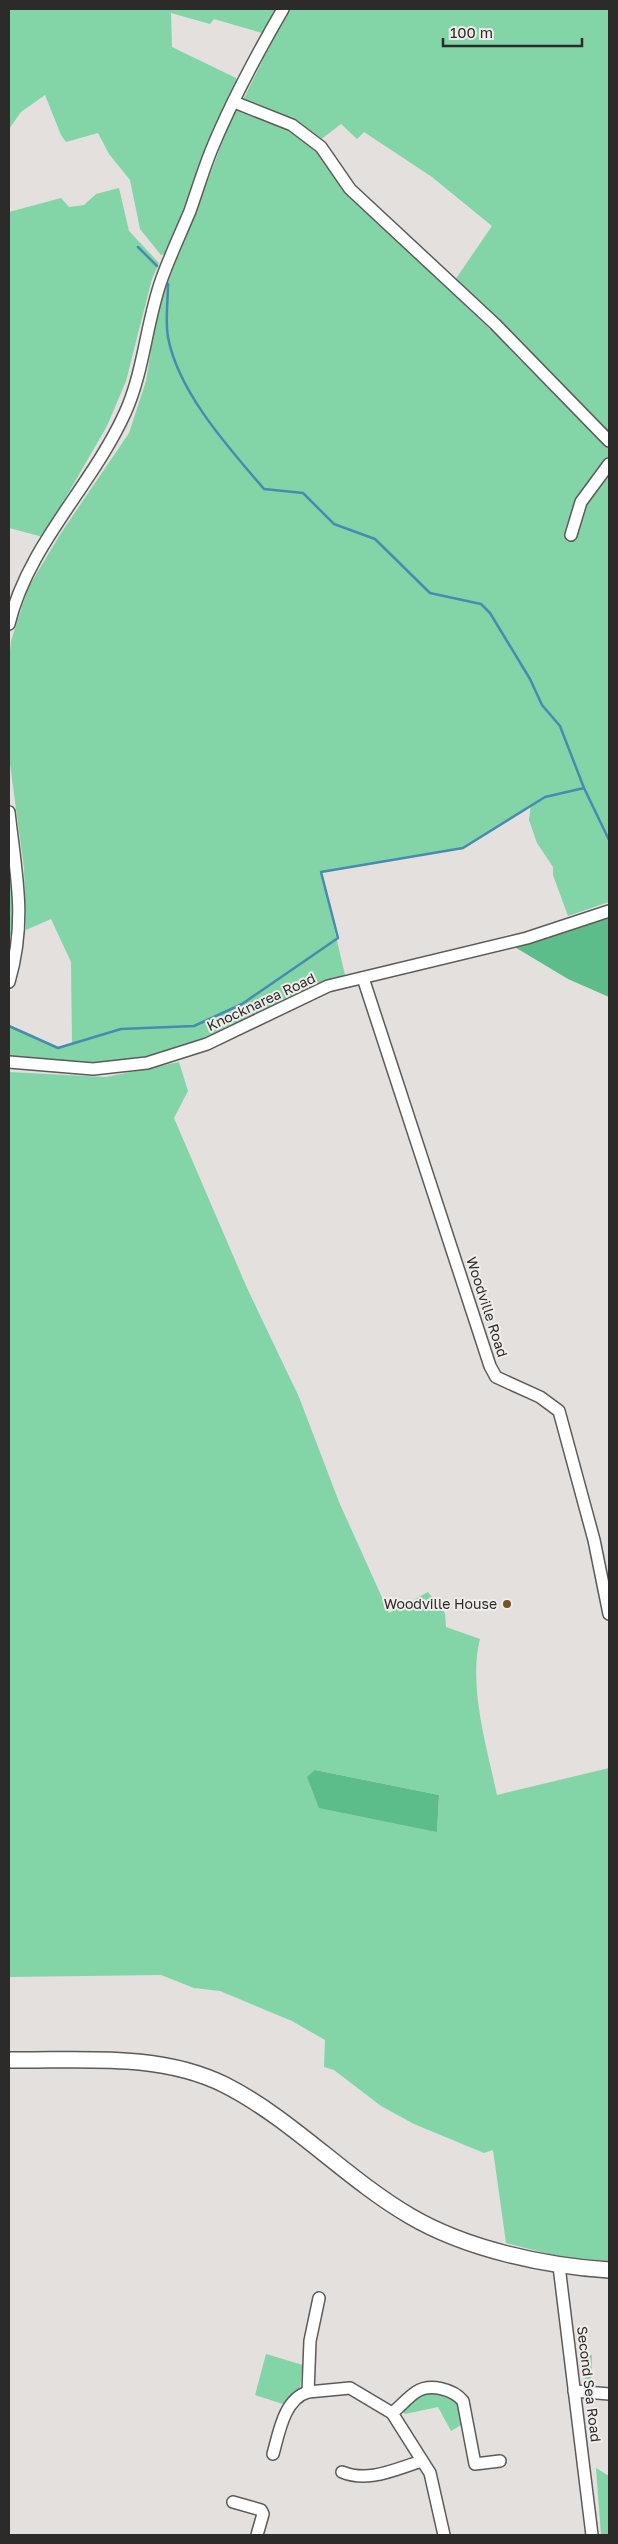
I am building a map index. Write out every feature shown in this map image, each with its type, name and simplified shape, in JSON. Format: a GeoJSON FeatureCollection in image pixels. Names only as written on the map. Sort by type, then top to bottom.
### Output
{"type":"FeatureCollection","features":[{"type":"Feature","properties":{"kind":"main road"},"geometry":{"type":"LineString","coordinates":[[9,2060],[128,2061],[182,2069],[224,2085],[268,2111],[410,2216],[485,2247],[559,2266],[609,2270]]}},
{"type":"Feature","properties":{"kind":"street"},"geometry":{"type":"LineString","coordinates":[[9,624],[22,586],[38,555],[112,438],[125,413],[140,370],[148,324],[160,283],[212,150],[234,102],[283,9]]}},
{"type":"Feature","properties":{"kind":"street"},"geometry":{"type":"LineString","coordinates":[[234,102],[292,125],[321,148],[350,188],[495,324],[609,440]]}},
{"type":"Feature","properties":{"kind":"street"},"geometry":{"type":"LineString","coordinates":[[571,535],[581,502],[609,464]]}},
{"type":"Feature","properties":{"kind":"street"},"geometry":{"type":"LineString","coordinates":[[9,812],[20,900],[20,926],[9,982]]}},
{"type":"Feature","properties":{"kind":"street","name":"Knocknarea Road"},"geometry":{"type":"LineString","coordinates":[[9,1062],[93,1069],[147,1063],[207,1044],[310,994],[363,978],[527,938],[609,911]]}},
{"type":"Feature","properties":{"kind":"street","name":"Woodville Road"},"geometry":{"type":"LineString","coordinates":[[363,978],[490,1366],[496,1377],[540,1397],[559,1411],[594,1540],[609,1614]]}},
{"type":"Feature","properties":{"kind":"street","name":"Second Sea Road"},"geometry":{"type":"LineString","coordinates":[[559,2266],[592,2535]]}},
{"type":"Feature","properties":{"kind":"street"},"geometry":{"type":"LineString","coordinates":[[308,2392],[310,2341],[319,2298]]}},
{"type":"Feature","properties":{"kind":"street"},"geometry":{"type":"LineString","coordinates":[[273,2454],[284,2418],[291,2405],[308,2392],[350,2388],[392,2413],[430,2473],[444,2535]]}},
{"type":"Feature","properties":{"kind":"street"},"geometry":{"type":"LineString","coordinates":[[392,2413],[417,2392],[423,2390],[435,2388],[457,2394],[463,2401],[476,2464],[500,2461]]}},
{"type":"Feature","properties":{"kind":"street"},"geometry":{"type":"LineString","coordinates":[[574,2391],[609,2394]]}},
{"type":"Feature","properties":{"kind":"street"},"geometry":{"type":"LineString","coordinates":[[342,2472],[355,2477],[366,2477],[422,2461]]}},
{"type":"Feature","properties":{"kind":"street"},"geometry":{"type":"LineString","coordinates":[[233,2502],[261,2510],[263,2514],[257,2535]]}},
{"type":"Feature","properties":{"kind":"green space"},"geometry":{"type":"Polygon","coordinates":[[[9,9],[275,9],[262,33],[214,19],[210,24],[171,13],[172,47],[236,78],[238,84],[204,156],[165,254],[161,255],[140,229],[130,180],[109,154],[98,133],[66,142],[61,135],[45,95],[21,112],[9,129],[9,9]]]}},
{"type":"Feature","properties":{"kind":"green space"},"geometry":{"type":"Polygon","coordinates":[[[288,9],[609,9],[609,902],[568,916],[553,875],[553,867],[537,843],[529,820],[531,805],[463,848],[321,872],[345,975],[313,985],[219,1033],[133,1061],[92,1065],[14,1058],[9,1055],[9,1026],[58,1048],[72,1044],[71,962],[51,919],[26,930],[24,868],[9,757],[9,661],[11,641],[28,588],[61,533],[129,433],[146,381],[155,324],[164,292],[235,110],[296,133],[318,150],[348,193],[544,381],[455,280],[492,226],[432,177],[364,132],[357,139],[341,124],[319,141],[294,122],[243,100],[288,9]]]}},
{"type":"Feature","properties":{"kind":"green space"},"geometry":{"type":"Polygon","coordinates":[[[119,188],[129,231],[159,263],[152,279],[126,381],[107,426],[43,537],[9,528],[9,212],[61,198],[69,207],[84,205],[96,194],[119,188]]]}},
{"type":"Feature","properties":{"kind":"green space"},"geometry":{"type":"Polygon","coordinates":[[[9,868],[14,900],[12,935],[9,935],[9,868]]]}},
{"type":"Feature","properties":{"kind":"green space"},"geometry":{"type":"Polygon","coordinates":[[[609,916],[609,997],[568,979],[513,946],[609,916]]]}},
{"type":"Feature","properties":{"kind":"green space"},"geometry":{"type":"Polygon","coordinates":[[[179,1062],[188,1091],[174,1118],[247,1288],[299,1397],[339,1502],[389,1613],[428,1592],[445,1613],[446,1627],[480,1639],[477,1657],[477,1697],[497,1795],[609,1768],[609,2261],[564,2258],[506,2243],[493,2150],[484,2153],[414,2124],[381,2106],[334,2070],[324,2067],[325,2040],[292,2021],[220,1991],[194,1988],[161,1975],[9,1977],[9,1072],[106,1077],[179,1062]],[[315,1770],[437,1832],[439,1795],[315,1770]]]}},
{"type":"Feature","properties":{"kind":"green space"},"geometry":{"type":"Polygon","coordinates":[[[315,1770],[439,1795],[437,1832],[319,1808],[307,1777],[315,1770]]]}},
{"type":"Feature","properties":{"kind":"green space"},"geometry":{"type":"Polygon","coordinates":[[[266,2354],[303,2365],[300,2388],[283,2404],[255,2395],[266,2354]]]}},
{"type":"Feature","properties":{"kind":"green space"},"geometry":{"type":"Polygon","coordinates":[[[583,2355],[592,2355],[591,2384],[585,2382],[583,2355]]]}},
{"type":"Feature","properties":{"kind":"green space"},"geometry":{"type":"Polygon","coordinates":[[[425,2393],[442,2395],[453,2399],[458,2408],[461,2425],[451,2431],[438,2407],[405,2414],[401,2409],[416,2396],[425,2393]]]}},
{"type":"Feature","properties":{"kind":"green space"},"geometry":{"type":"Polygon","coordinates":[[[596,2468],[609,2476],[609,2535],[601,2535],[596,2468]]]}},
{"type":"Feature","properties":{"kind":"waterway"},"geometry":{"type":"LineString","coordinates":[[138,247],[157,266]]}},
{"type":"Feature","properties":{"kind":"waterway"},"geometry":{"type":"LineString","coordinates":[[168,284],[167,331],[174,358],[182,378],[194,398],[236,456],[264,489],[303,493],[334,524],[375,539],[430,593],[481,604],[490,613],[530,679],[542,705],[560,726],[584,788],[609,840]]}},
{"type":"Feature","properties":{"kind":"waterway"},"geometry":{"type":"LineString","coordinates":[[9,1026],[58,1048],[121,1029],[194,1026],[242,1004],[338,938],[321,872],[463,848],[545,797],[584,788]]}},
{"type":"Feature","properties":{"kind":"place","name":"Woodville House"},"geometry":{"type":"Point","coordinates":[507,1604]}}]}
